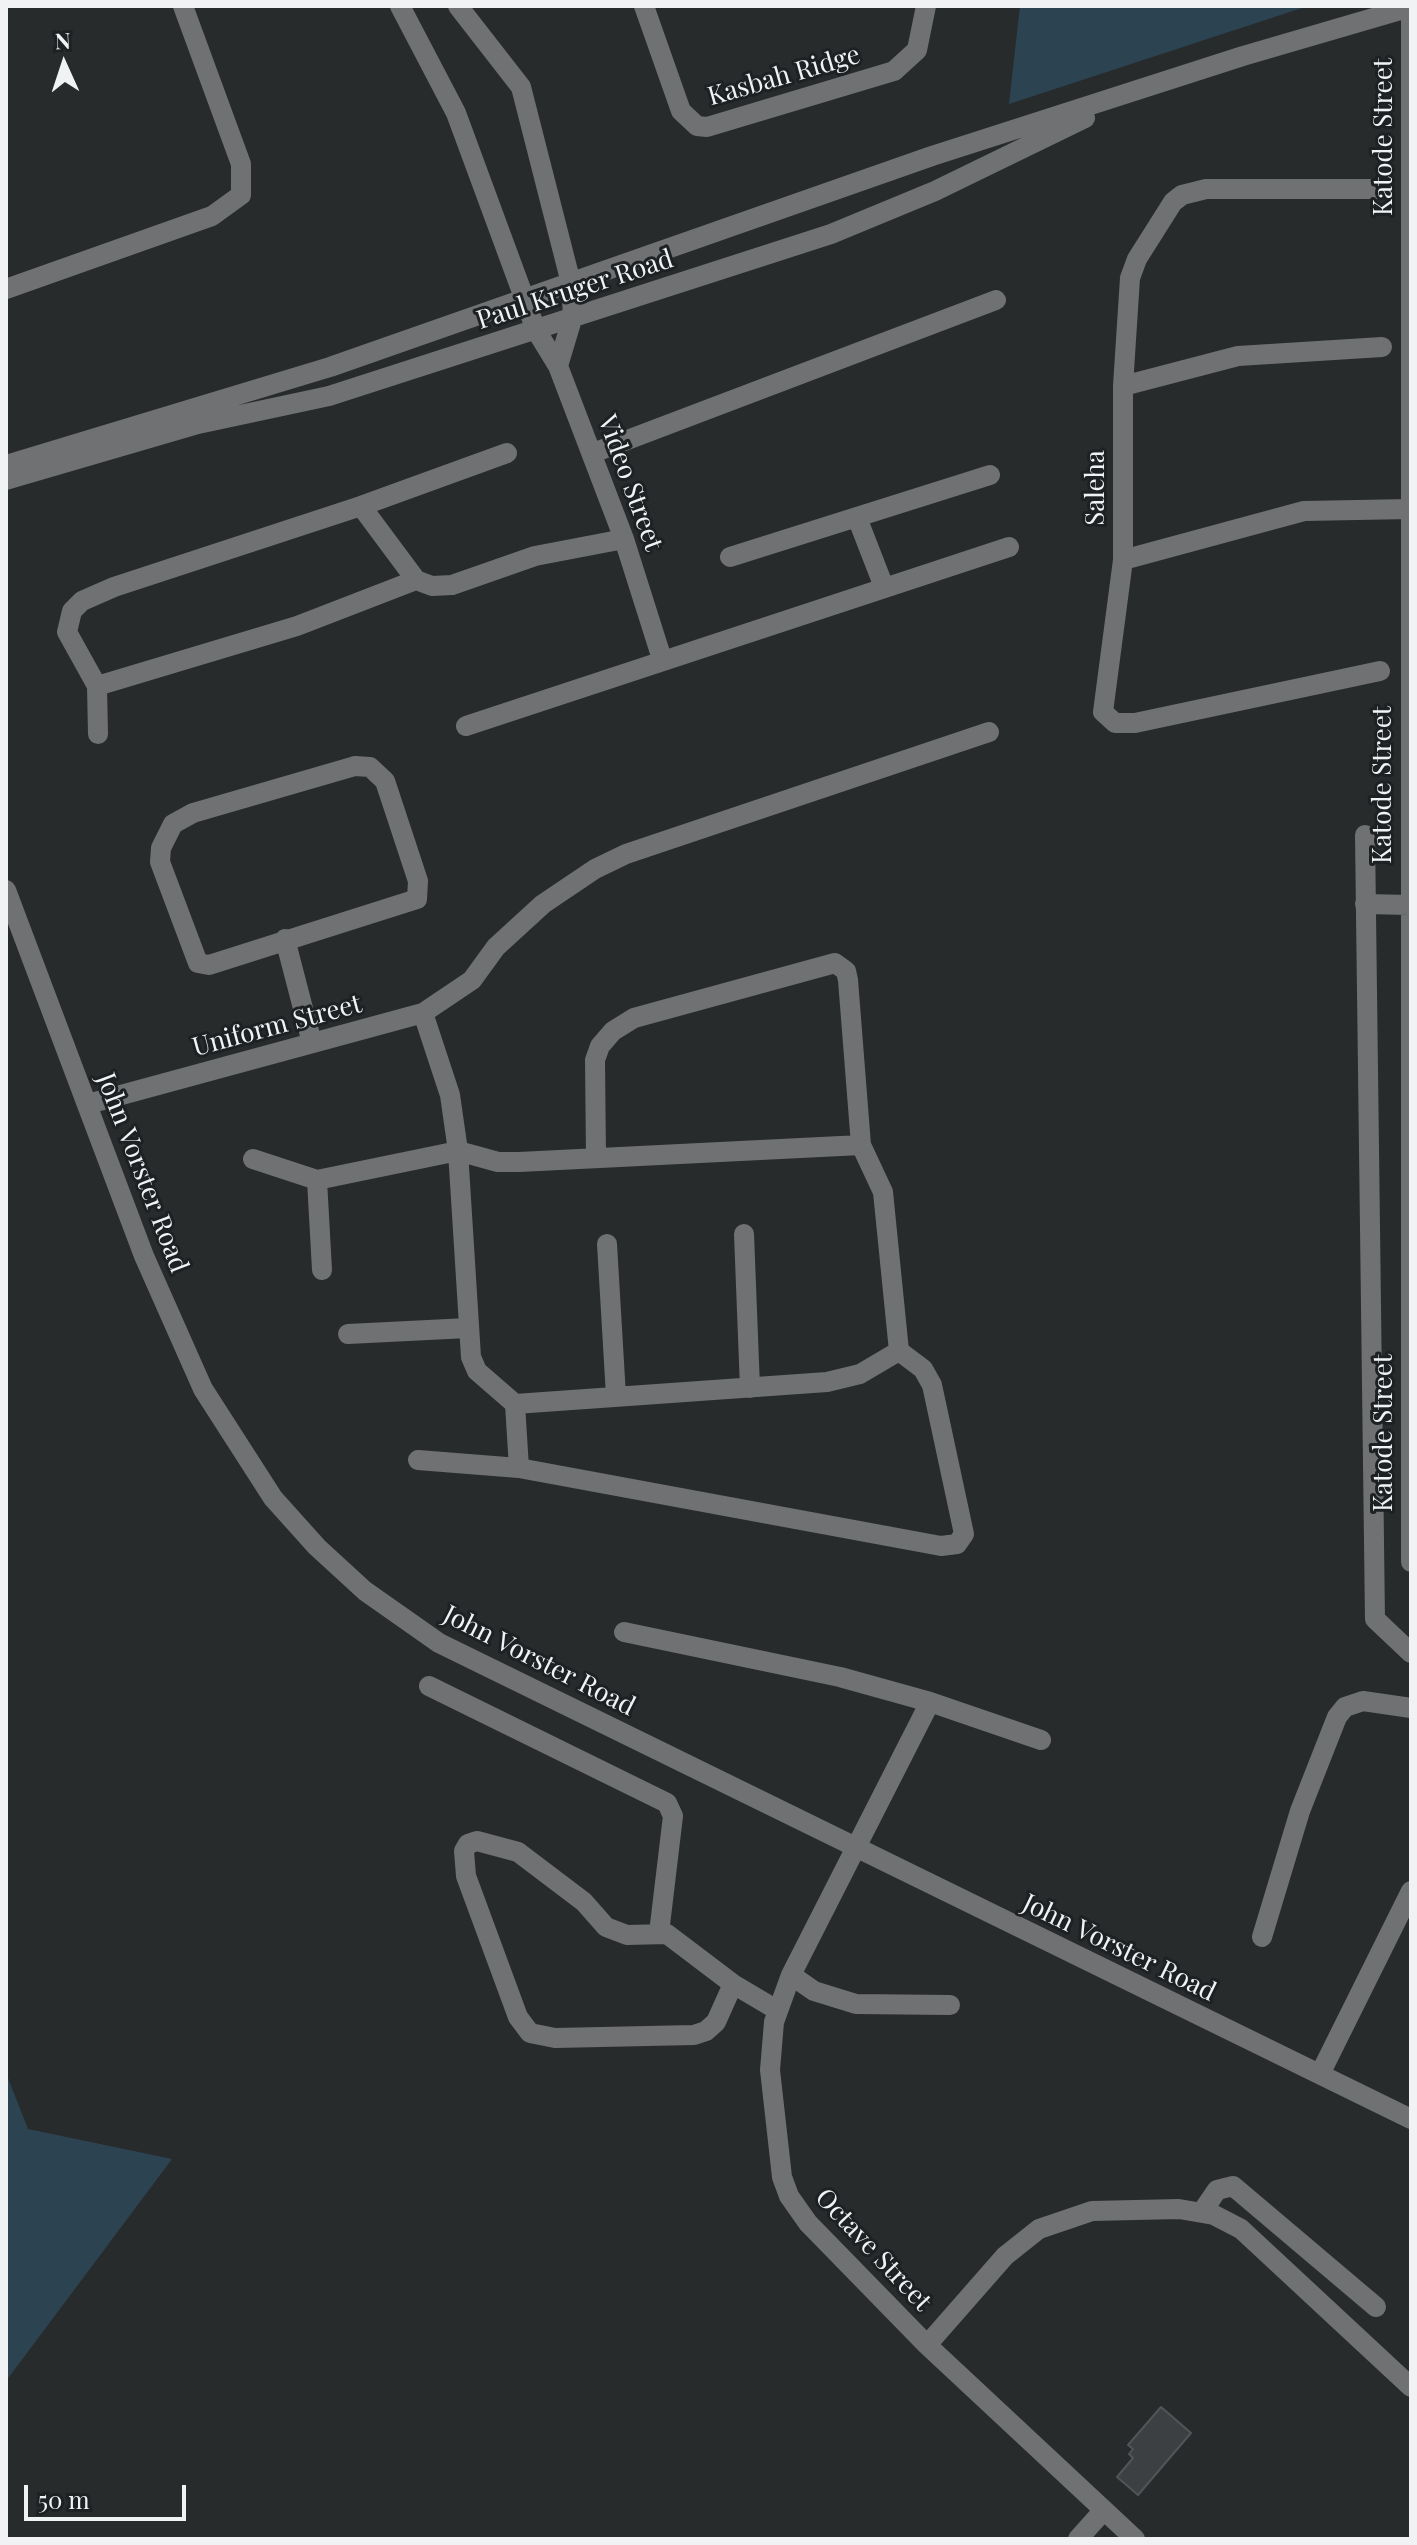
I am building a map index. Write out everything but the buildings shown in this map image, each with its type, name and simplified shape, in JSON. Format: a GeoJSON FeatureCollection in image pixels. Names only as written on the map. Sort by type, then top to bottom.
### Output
{"type":"FeatureCollection","features":[{"type":"Feature","properties":{"kind":"street"},"geometry":{"type":"LineString","coordinates":[[6,289],[212,216],[241,195],[241,164],[183,6]]}},
{"type":"Feature","properties":{"kind":"street","name":"Video Street"},"geometry":{"type":"LineString","coordinates":[[400,6],[456,113],[536,330],[558,366],[593,453],[638,579],[662,659]]}},
{"type":"Feature","properties":{"kind":"street"},"geometry":{"type":"LineString","coordinates":[[458,6],[521,87],[571,283],[573,316],[558,366]]}},
{"type":"Feature","properties":{"kind":"street","name":"Kasbah Ridge"},"geometry":{"type":"LineString","coordinates":[[644,6],[681,111],[697,126],[707,127],[894,71],[917,50],[926,6]]}},
{"type":"Feature","properties":{"kind":"street","name":"Paul Kruger Road"},"geometry":{"type":"LineString","coordinates":[[6,465],[330,367],[932,156],[1411,7]]}},
{"type":"Feature","properties":{"kind":"street","name":"Katode Street"},"geometry":{"type":"LineString","coordinates":[[1411,7],[1411,1562]]}},
{"type":"Feature","properties":{"kind":"street","name":"Paul Kruger Road"},"geometry":{"type":"LineString","coordinates":[[6,480],[198,424],[329,396],[831,234],[935,191],[1138,90]]}},
{"type":"Feature","properties":{"kind":"street","name":"Saleha"},"geometry":{"type":"LineString","coordinates":[[1382,189],[1206,189],[1182,195],[1173,202],[1137,259],[1130,278],[1123,386],[1123,560],[1304,511],[1410,509]]}},
{"type":"Feature","properties":{"kind":"street"},"geometry":{"type":"LineString","coordinates":[[593,453],[996,300]]}},
{"type":"Feature","properties":{"kind":"street"},"geometry":{"type":"LineString","coordinates":[[1123,386],[1238,356],[1382,347]]}},
{"type":"Feature","properties":{"kind":"street"},"geometry":{"type":"LineString","coordinates":[[98,734],[97,686],[67,632],[72,611],[82,601],[114,587],[361,506],[507,453]]}},
{"type":"Feature","properties":{"kind":"street"},"geometry":{"type":"LineString","coordinates":[[730,557],[858,520],[990,475]]}},
{"type":"Feature","properties":{"kind":"street"},"geometry":{"type":"LineString","coordinates":[[361,506],[416,580],[432,586],[452,585],[535,556],[624,539]]}},
{"type":"Feature","properties":{"kind":"street"},"geometry":{"type":"LineString","coordinates":[[858,520],[884,587]]}},
{"type":"Feature","properties":{"kind":"street"},"geometry":{"type":"LineString","coordinates":[[466,726],[1009,547]]}},
{"type":"Feature","properties":{"kind":"street"},"geometry":{"type":"LineString","coordinates":[[1123,560],[1103,712],[1115,723],[1135,723],[1380,671]]}},
{"type":"Feature","properties":{"kind":"street"},"geometry":{"type":"LineString","coordinates":[[97,686],[297,626],[416,580]]}},
{"type":"Feature","properties":{"kind":"street","name":"Uniform Street"},"geometry":{"type":"LineString","coordinates":[[88,1104],[423,1013],[472,980],[496,947],[543,904],[595,869],[626,854],[989,732]]}},
{"type":"Feature","properties":{"kind":"street"},"geometry":{"type":"LineString","coordinates":[[370,767],[385,781],[418,881],[417,899],[285,939],[209,965],[198,963],[160,862],[166,835],[173,824],[193,813],[345,768],[370,767]]}},
{"type":"Feature","properties":{"kind":"street"},"geometry":{"type":"LineString","coordinates":[[1365,835],[1375,1619],[1411,1653]]}},
{"type":"Feature","properties":{"kind":"street","name":"John Vorster Road"},"geometry":{"type":"LineString","coordinates":[[6,890],[165,1307],[203,1389],[273,1498],[317,1547],[365,1591],[439,1643],[1411,2119]]}},
{"type":"Feature","properties":{"kind":"street"},"geometry":{"type":"LineString","coordinates":[[1365,904],[1410,896]]}},
{"type":"Feature","properties":{"kind":"street"},"geometry":{"type":"LineString","coordinates":[[285,939],[312,1043]]}},
{"type":"Feature","properties":{"kind":"street"},"geometry":{"type":"LineString","coordinates":[[418,1460],[519,1468],[941,1546],[957,1544],[964,1529],[932,1385],[923,1369],[899,1351],[883,1192],[861,1145],[846,971],[835,963],[634,1018],[613,1031],[600,1046],[595,1060],[596,1157]]}},
{"type":"Feature","properties":{"kind":"street"},"geometry":{"type":"LineString","coordinates":[[423,1013],[450,1095],[458,1151],[471,1357],[477,1371],[515,1404],[519,1468]]}},
{"type":"Feature","properties":{"kind":"street"},"geometry":{"type":"LineString","coordinates":[[253,1159],[317,1180],[458,1151],[498,1162],[861,1145]]}},
{"type":"Feature","properties":{"kind":"street"},"geometry":{"type":"LineString","coordinates":[[317,1180],[322,1270]]}},
{"type":"Feature","properties":{"kind":"street"},"geometry":{"type":"LineString","coordinates":[[744,1234],[750,1388]]}},
{"type":"Feature","properties":{"kind":"street"},"geometry":{"type":"LineString","coordinates":[[607,1244],[616,1396]]}},
{"type":"Feature","properties":{"kind":"street"},"geometry":{"type":"LineString","coordinates":[[348,1334],[468,1328]]}},
{"type":"Feature","properties":{"kind":"street"},"geometry":{"type":"LineString","coordinates":[[515,1404],[844,1379],[899,1351]]}},
{"type":"Feature","properties":{"kind":"street"},"geometry":{"type":"LineString","coordinates":[[624,1632],[840,1677],[930,1702],[1041,1740]]}},
{"type":"Feature","properties":{"kind":"street"},"geometry":{"type":"LineString","coordinates":[[429,1686],[667,1803],[673,1816],[659,1933]]}},
{"type":"Feature","properties":{"kind":"street"},"geometry":{"type":"LineString","coordinates":[[1262,1937],[1300,1811],[1337,1717],[1345,1707],[1363,1701],[1411,1708]]}},
{"type":"Feature","properties":{"kind":"street","name":"Octave Street"},"geometry":{"type":"LineString","coordinates":[[930,1702],[858,1849],[791,1975],[777,2010],[771,2035],[770,2070],[780,2165],[789,2196],[808,2223],[927,2345],[1135,2539]]}},
{"type":"Feature","properties":{"kind":"street"},"geometry":{"type":"LineString","coordinates":[[733,1984],[716,2022],[706,2031],[694,2035],[555,2038],[530,2033],[518,2017],[476,1905],[466,1876],[464,1851],[468,1844],[477,1841],[518,1852],[584,1902],[606,1927],[627,1935],[659,1933],[677,1940],[733,1984],[777,2010]]}},
{"type":"Feature","properties":{"kind":"street"},"geometry":{"type":"LineString","coordinates":[[1320,2074],[1411,1891]]}},
{"type":"Feature","properties":{"kind":"street"},"geometry":{"type":"LineString","coordinates":[[791,1975],[814,1991],[856,2004],[950,2005]]}},
{"type":"Feature","properties":{"kind":"street"},"geometry":{"type":"LineString","coordinates":[[1202,2212],[1217,2190],[1233,2186],[1376,2307]]}},
{"type":"Feature","properties":{"kind":"street"},"geometry":{"type":"LineString","coordinates":[[927,2345],[1005,2256],[1039,2229],[1078,2214],[1162,2208],[1202,2212],[1225,2219],[1248,2234],[1411,2387]]}},
{"type":"Feature","properties":{"kind":"street"},"geometry":{"type":"LineString","coordinates":[[1078,2539],[1104,2510]]}},
{"type":"Feature","properties":{"kind":"shaded area"},"geometry":{"type":"Polygon","coordinates":[[[1020,6],[1308,6],[1009,104],[1020,6]]]}},
{"type":"Feature","properties":{"kind":"shaded area"},"geometry":{"type":"Polygon","coordinates":[[[6,2073],[28,2129],[172,2159],[6,2381],[6,2073]]]}}]}
